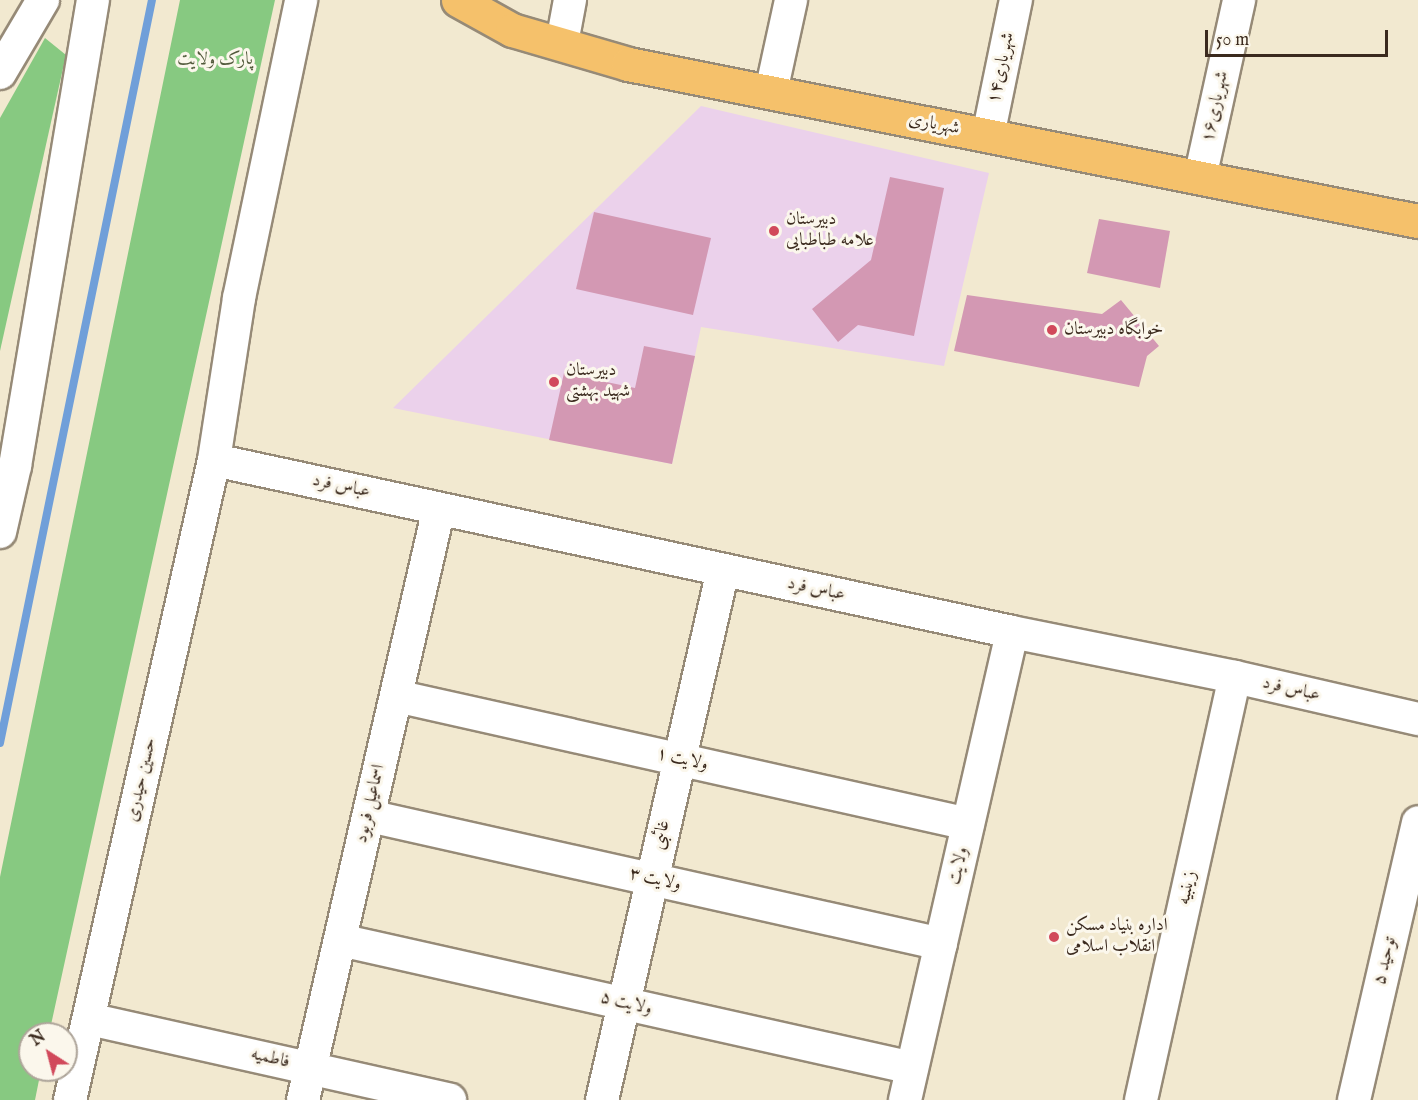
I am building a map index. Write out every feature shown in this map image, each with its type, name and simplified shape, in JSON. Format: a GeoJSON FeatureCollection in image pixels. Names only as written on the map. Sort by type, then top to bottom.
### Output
{"type":"FeatureCollection","features":[{"type":"Feature","properties":{"kind":"main road","name":"شهریاری"},"geometry":{"type":"LineString","coordinates":[[458,0],[512,30],[628,64],[1418,220]]}},
{"type":"Feature","properties":{"kind":"street"},"geometry":{"type":"LineString","coordinates":[[0,72],[43,0]]}},
{"type":"Feature","properties":{"kind":"street"},"geometry":{"type":"LineString","coordinates":[[0,532],[7,462],[93,0]]}},
{"type":"Feature","properties":{"kind":"street","name":"حسین حیدری"},"geometry":{"type":"LineString","coordinates":[[70,1100],[214,460],[239,298],[302,0]]}},
{"type":"Feature","properties":{"kind":"street"},"geometry":{"type":"LineString","coordinates":[[562,43],[570,0]]}},
{"type":"Feature","properties":{"kind":"street"},"geometry":{"type":"LineString","coordinates":[[771,92],[791,0]]}},
{"type":"Feature","properties":{"kind":"street","name":"شهریاری۱۴"},"geometry":{"type":"LineString","coordinates":[[988,136],[1016,0]]}},
{"type":"Feature","properties":{"kind":"street","name":"شهریاری۱۶"},"geometry":{"type":"LineString","coordinates":[[1200,178],[1239,0]]}},
{"type":"Feature","properties":{"kind":"street","name":"عباس فرد"},"geometry":{"type":"LineString","coordinates":[[214,460],[1012,632],[1235,677],[1418,719]]}},
{"type":"Feature","properties":{"kind":"street","name":"اسماعیل فربود"},"geometry":{"type":"LineString","coordinates":[[303,1100],[439,508]]}},
{"type":"Feature","properties":{"kind":"street","name":"غائبی"},"geometry":{"type":"LineString","coordinates":[[602,1100],[723,570]]}},
{"type":"Feature","properties":{"kind":"street","name":"ولایت"},"geometry":{"type":"LineString","coordinates":[[905,1100],[1012,632]]}},
{"type":"Feature","properties":{"kind":"street","name":"زینبیه"},"geometry":{"type":"LineString","coordinates":[[1141,1100],[1235,677]]}},
{"type":"Feature","properties":{"kind":"street","name":"ولایت ۱"},"geometry":{"type":"LineString","coordinates":[[396,696],[968,824]]}},
{"type":"Feature","properties":{"kind":"street","name":"ولایت ۳"},"geometry":{"type":"LineString","coordinates":[[369,816],[941,944]]}},
{"type":"Feature","properties":{"kind":"street","name":"توحید ۵"},"geometry":{"type":"LineString","coordinates":[[1354,1100],[1418,822]]}},
{"type":"Feature","properties":{"kind":"street","name":"ولایت ۵"},"geometry":{"type":"LineString","coordinates":[[340,940],[912,1068]]}},
{"type":"Feature","properties":{"kind":"street","name":"فاطمیه"},"geometry":{"type":"LineString","coordinates":[[89,1019],[450,1100]]}},
{"type":"Feature","properties":{"kind":"shaded area","name":"دبیرستان علامه طباطبایی"},"geometry":{"type":"Polygon","coordinates":[[[701,106],[989,173],[944,366],[701,327],[672,464],[393,408],[701,106]]]}},
{"type":"Feature","properties":{"kind":"green space","name":"پارک ولایت"},"geometry":{"type":"Polygon","coordinates":[[[180,0],[275,0],[52,1022],[18,1022],[18,1082],[39,1082],[35,1100],[0,1100],[0,877],[180,0]]]}},
{"type":"Feature","properties":{"kind":"green space"},"geometry":{"type":"Polygon","coordinates":[[[45,38],[66,55],[0,351],[0,118],[45,38]]]}},
{"type":"Feature","properties":{"kind":"building"},"geometry":{"type":"Polygon","coordinates":[[[890,177],[944,188],[914,336],[858,325],[838,342],[812,309],[871,260],[890,177]]]}},
{"type":"Feature","properties":{"kind":"building"},"geometry":{"type":"Polygon","coordinates":[[[594,212],[711,238],[693,315],[576,289],[594,212]]]}},
{"type":"Feature","properties":{"kind":"building"},"geometry":{"type":"Polygon","coordinates":[[[1099,219],[1170,231],[1160,288],[1087,273],[1099,219]]]}},
{"type":"Feature","properties":{"kind":"building","name":"خوابگاه دبیرستان"},"geometry":{"type":"Polygon","coordinates":[[[967,295],[1102,314],[1121,300],[1159,346],[1147,356],[1139,387],[954,351],[967,295]]]}},
{"type":"Feature","properties":{"kind":"building"},"geometry":{"type":"Polygon","coordinates":[[[644,346],[695,356],[672,464],[549,440],[564,373],[635,388],[644,346]]]}},
{"type":"Feature","properties":{"kind":"waterway"},"geometry":{"type":"LineString","coordinates":[[0,743],[152,0]]}},
{"type":"Feature","properties":{"kind":"place","name":"دبیرستان علامه طباطبایی"},"geometry":{"type":"Point","coordinates":[774,231]}},
{"type":"Feature","properties":{"kind":"place","name":"خوابگاه دبیرستان"},"geometry":{"type":"Point","coordinates":[1052,330]}},
{"type":"Feature","properties":{"kind":"place","name":"دبیرستان شهید بهشتی"},"geometry":{"type":"Point","coordinates":[554,382]}},
{"type":"Feature","properties":{"kind":"place","name":"اداره بنیاد مسکن انقلاب اسلامی"},"geometry":{"type":"Point","coordinates":[1054,937]}}]}
